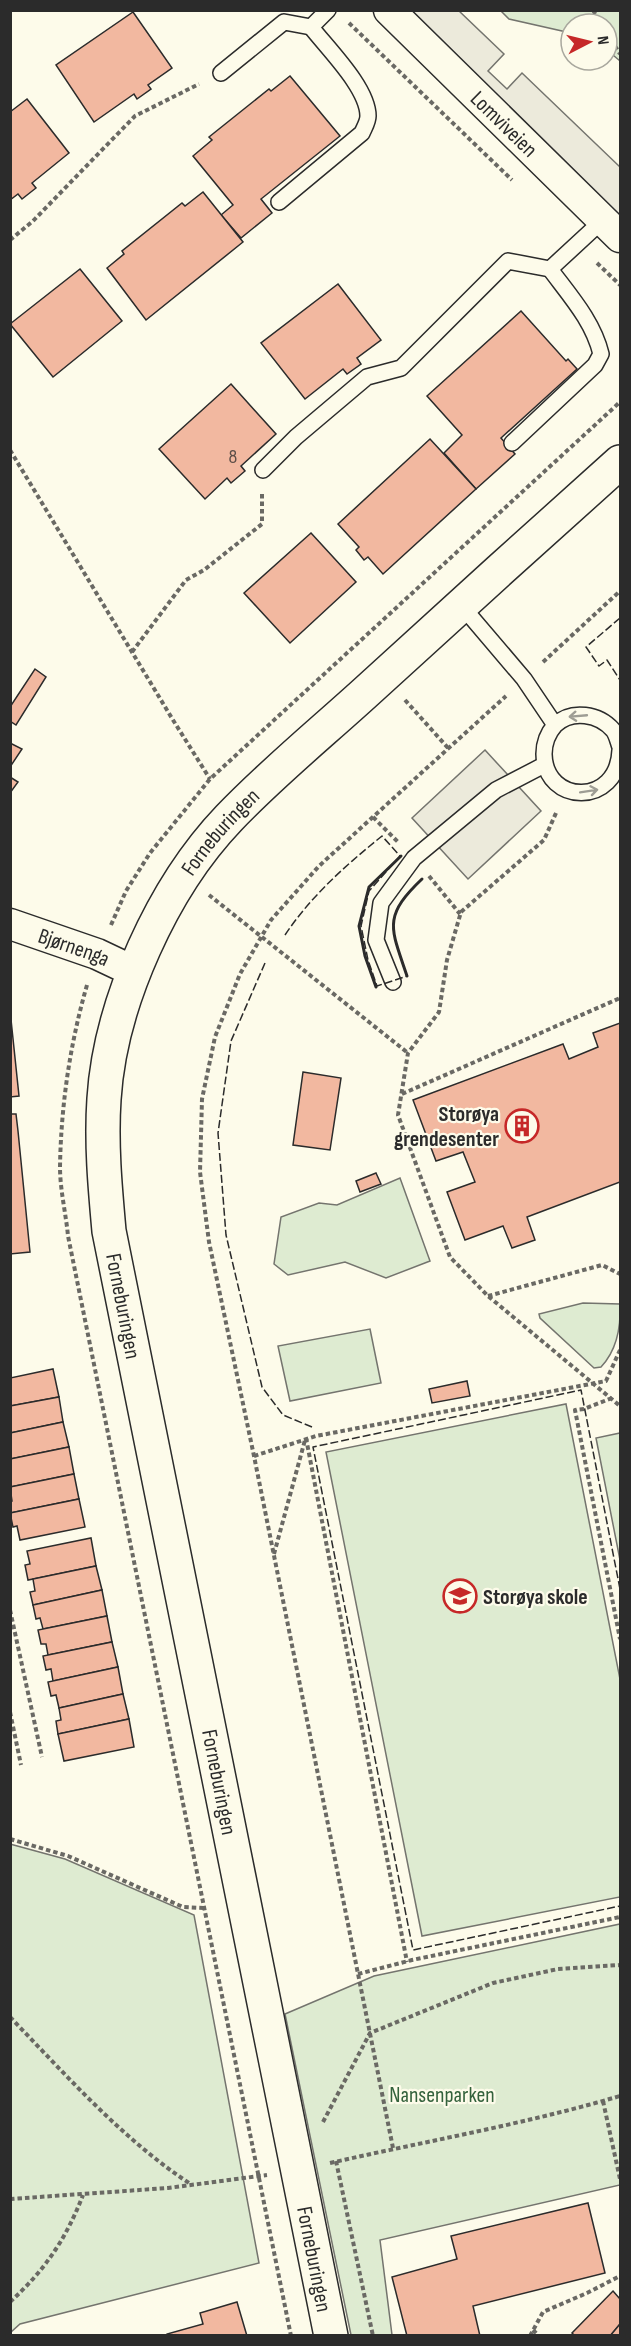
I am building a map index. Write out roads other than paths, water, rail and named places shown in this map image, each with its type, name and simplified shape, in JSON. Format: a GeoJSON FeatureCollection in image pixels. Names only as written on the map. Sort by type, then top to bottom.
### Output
{"type":"FeatureCollection","features":[{"type":"Feature","properties":{"kind":"street","name":"Lomviveien"},"geometry":{"type":"LineString","coordinates":[[389,10],[612,228]]}},
{"type":"Feature","properties":{"kind":"street","name":"Forneburingen"},"geometry":{"type":"LineString","coordinates":[[331,2336],[109,1231],[102,1162],[104,1097],[113,1037],[135,972],[160,912],[190,867],[228,819],[621,462]]}},
{"type":"Feature","properties":{"kind":"street","name":"Bjørnenga"},"geometry":{"type":"LineString","coordinates":[[10,924],[97,954],[135,972]]}},
{"type":"Feature","properties":{"kind":"lane"},"geometry":{"type":"LineString","coordinates":[[311,27],[328,10]]}},
{"type":"Feature","properties":{"kind":"lane"},"geometry":{"type":"LineString","coordinates":[[221,73],[284,22],[311,27],[366,101],[368,118],[362,133],[279,202]]}},
{"type":"Feature","properties":{"kind":"lane"},"geometry":{"type":"LineString","coordinates":[[550,269],[578,244],[612,228]]}},
{"type":"Feature","properties":{"kind":"lane"},"geometry":{"type":"LineString","coordinates":[[263,470],[296,437],[367,377],[401,368],[508,261],[550,269],[587,318],[597,337],[601,354],[595,365],[512,443]]}},
{"type":"Feature","properties":{"kind":"lane"},"geometry":{"type":"LineString","coordinates":[[461,605],[524,679],[555,725]]}},
{"type":"Feature","properties":{"kind":"lane"},"geometry":{"type":"LineString","coordinates":[[586,715],[603,720],[615,732],[621,749],[620,764],[612,779],[599,790],[582,793],[566,790],[552,780],[544,765],[544,744],[555,725],[570,716],[586,715]]}},
{"type":"Feature","properties":{"kind":"lane"},"geometry":{"type":"LineString","coordinates":[[393,982],[376,940],[381,903],[414,858],[496,790],[544,765]]}},
{"type":"Feature","properties":{"kind":"place","name":"Storøya grendesenter"},"geometry":{"type":"Point","coordinates":[522,1126]}},
{"type":"Feature","properties":{"kind":"place","name":"Storøya skole"},"geometry":{"type":"Point","coordinates":[460,1596]}},
{"type":"Feature","properties":{"kind":"park label","name":"Nansenparken"},"geometry":{"type":"Point","coordinates":[442,2094]}}]}
